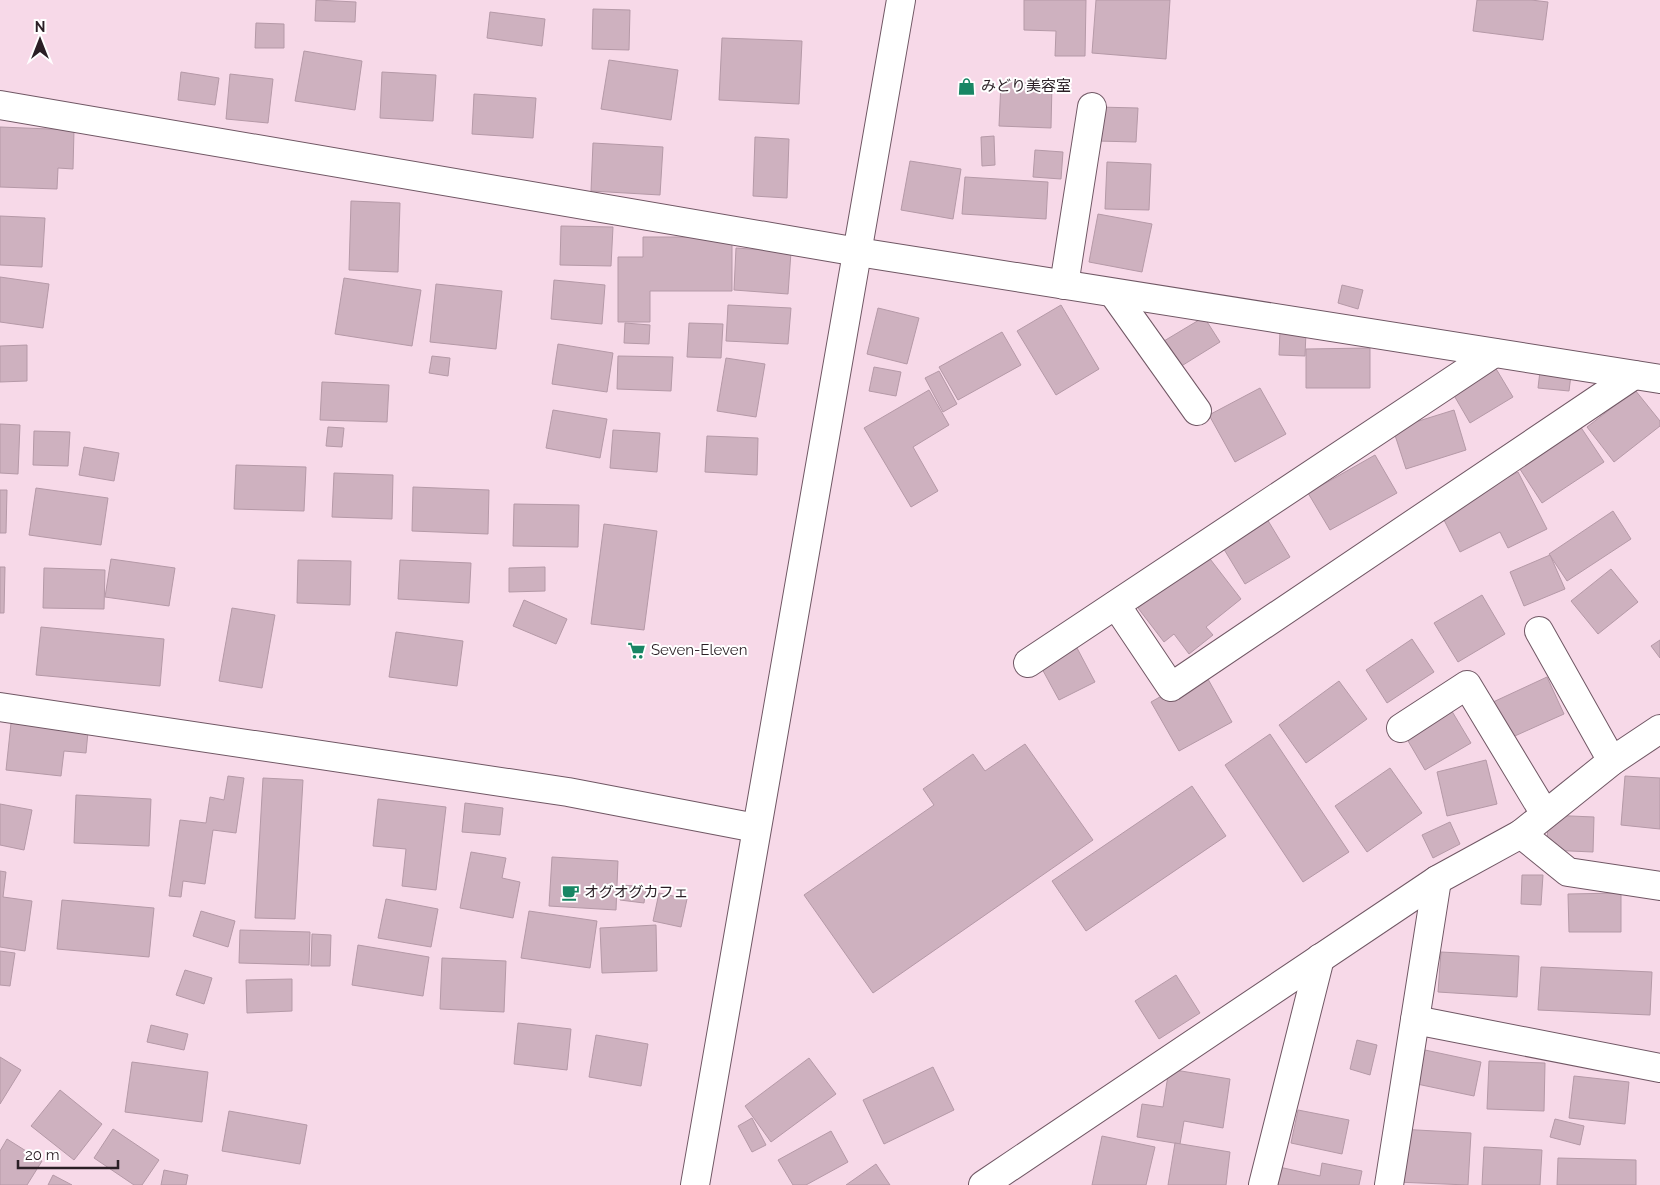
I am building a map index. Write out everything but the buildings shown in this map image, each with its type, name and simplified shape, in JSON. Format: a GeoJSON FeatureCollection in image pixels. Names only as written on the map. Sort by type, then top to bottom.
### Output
{"type":"FeatureCollection","features":[{"type":"Feature","properties":{"kind":"street"},"geometry":{"type":"LineString","coordinates":[[695,1185],[901,0]]}},
{"type":"Feature","properties":{"kind":"street"},"geometry":{"type":"LineString","coordinates":[[0,105],[858,252],[1660,379]]}},
{"type":"Feature","properties":{"kind":"street"},"geometry":{"type":"LineString","coordinates":[[1064,285],[1092,107]]}},
{"type":"Feature","properties":{"kind":"street"},"geometry":{"type":"LineString","coordinates":[[1113,293],[1197,411]]}},
{"type":"Feature","properties":{"kind":"street"},"geometry":{"type":"LineString","coordinates":[[1028,663],[1494,353]]}},
{"type":"Feature","properties":{"kind":"street"},"geometry":{"type":"LineString","coordinates":[[1116,605],[1171,688],[1634,375]]}},
{"type":"Feature","properties":{"kind":"street"},"geometry":{"type":"LineString","coordinates":[[1539,631],[1612,761]]}},
{"type":"Feature","properties":{"kind":"street"},"geometry":{"type":"LineString","coordinates":[[1401,728],[1467,685],[1545,814]]}},
{"type":"Feature","properties":{"kind":"street"},"geometry":{"type":"LineString","coordinates":[[0,707],[568,792],[756,828]]}},
{"type":"Feature","properties":{"kind":"street"},"geometry":{"type":"LineString","coordinates":[[983,1185],[1437,880],[1520,834],[1612,761],[1660,728]]}},
{"type":"Feature","properties":{"kind":"street"},"geometry":{"type":"LineString","coordinates":[[1520,834],[1568,872],[1660,886]]}},
{"type":"Feature","properties":{"kind":"street"},"geometry":{"type":"LineString","coordinates":[[1389,1185],[1437,880]]}},
{"type":"Feature","properties":{"kind":"street"},"geometry":{"type":"LineString","coordinates":[[1263,1185],[1320,958]]}},
{"type":"Feature","properties":{"kind":"street"},"geometry":{"type":"LineString","coordinates":[[1415,1020],[1660,1068]]}},
{"type":"Feature","properties":{"kind":"place","name":"みどり美容室"},"geometry":{"type":"Point","coordinates":[967,86]}},
{"type":"Feature","properties":{"kind":"place","name":"Seven-Eleven"},"geometry":{"type":"Point","coordinates":[637,650]}},
{"type":"Feature","properties":{"kind":"place","name":"オグオグカフェ"},"geometry":{"type":"Point","coordinates":[570,892]}}]}
